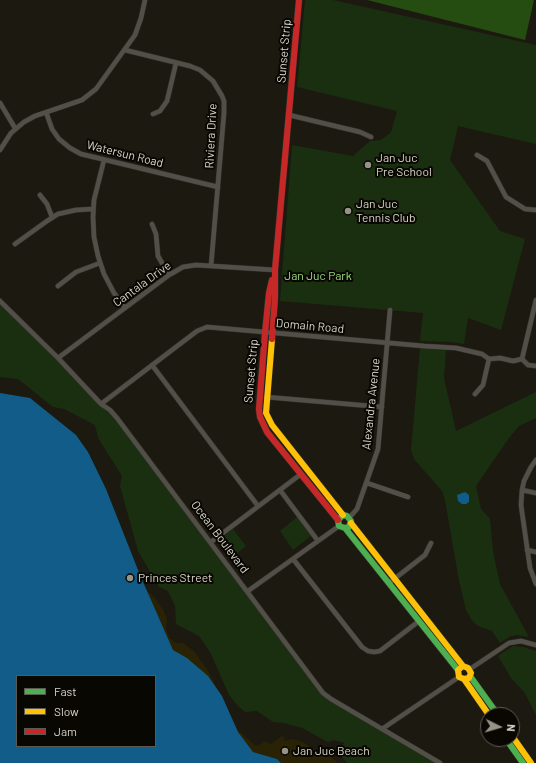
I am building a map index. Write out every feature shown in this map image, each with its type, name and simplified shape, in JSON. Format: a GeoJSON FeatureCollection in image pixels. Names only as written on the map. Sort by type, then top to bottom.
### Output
{"type":"FeatureCollection","features":[{"type":"Feature","properties":{"kind":"street"},"geometry":{"type":"LineString","coordinates":[[0,150],[15,128],[46,112],[86,97],[100,84],[125,50],[139,26],[145,0]]}},
{"type":"Feature","properties":{"kind":"street","name":"Sunset Strip"},"geometry":{"type":"LineString","coordinates":[[299,0],[275,270],[275,298],[266,397],[266,413],[269,421],[395,579],[464,673],[484,707]]}},
{"type":"Feature","properties":{"kind":"street","name":"Riviera Drive"},"geometry":{"type":"LineString","coordinates":[[125,50],[190,66],[204,73],[217,86],[224,101],[211,266]]}},
{"type":"Feature","properties":{"kind":"street"},"geometry":{"type":"LineString","coordinates":[[153,114],[160,112],[167,101],[176,63]]}},
{"type":"Feature","properties":{"kind":"street"},"geometry":{"type":"LineString","coordinates":[[0,103],[15,128]]}},
{"type":"Feature","properties":{"kind":"street","name":"Watersun Road"},"geometry":{"type":"LineString","coordinates":[[46,112],[52,129],[64,144],[81,154],[218,187]]}},
{"type":"Feature","properties":{"kind":"street"},"geometry":{"type":"LineString","coordinates":[[289,115],[360,132],[371,137]]}},
{"type":"Feature","properties":{"kind":"street"},"geometry":{"type":"LineString","coordinates":[[477,155],[487,161],[506,197],[525,209],[536,210]]}},
{"type":"Feature","properties":{"kind":"street"},"geometry":{"type":"LineString","coordinates":[[104,160],[93,209],[94,237],[100,263],[109,284],[125,308]]}},
{"type":"Feature","properties":{"kind":"street"},"geometry":{"type":"LineString","coordinates":[[40,195],[47,204],[52,217]]}},
{"type":"Feature","properties":{"kind":"street"},"geometry":{"type":"LineString","coordinates":[[15,244],[52,217],[72,210],[93,209]]}},
{"type":"Feature","properties":{"kind":"street"},"geometry":{"type":"LineString","coordinates":[[152,224],[156,234],[158,256],[169,275]]}},
{"type":"Feature","properties":{"kind":"street"},"geometry":{"type":"LineString","coordinates":[[58,286],[76,272],[100,263]]}},
{"type":"Feature","properties":{"kind":"street","name":"Cantala Drive"},"geometry":{"type":"LineString","coordinates":[[58,358],[179,269],[189,266],[211,266],[275,270]]}},
{"type":"Feature","properties":{"kind":"street","name":"Sunset Strip"},"geometry":{"type":"LineString","coordinates":[[275,270],[269,293],[258,409],[264,426],[341,525],[492,707]]}},
{"type":"Feature","properties":{"kind":"street","name":"Ocean Boulevard"},"geometry":{"type":"LineString","coordinates":[[0,300],[58,358],[101,404],[110,410],[117,418],[248,591],[323,694],[440,763]]}},
{"type":"Feature","properties":{"kind":"street"},"geometry":{"type":"LineString","coordinates":[[522,359],[536,300]]}},
{"type":"Feature","properties":{"kind":"street","name":"Alexandra Avenue"},"geometry":{"type":"LineString","coordinates":[[348,519],[357,509],[378,449],[390,310]]}},
{"type":"Feature","properties":{"kind":"street","name":"Domain Road"},"geometry":{"type":"LineString","coordinates":[[101,404],[203,328],[456,348],[482,354],[489,359],[497,358],[513,361],[522,359],[528,365],[536,366]]}},
{"type":"Feature","properties":{"kind":"street"},"geometry":{"type":"LineString","coordinates":[[475,394],[482,385],[489,359]]}},
{"type":"Feature","properties":{"kind":"street"},"geometry":{"type":"LineString","coordinates":[[152,365],[258,506]]}},
{"type":"Feature","properties":{"kind":"street"},"geometry":{"type":"LineString","coordinates":[[266,397],[382,407]]}},
{"type":"Feature","properties":{"kind":"street"},"geometry":{"type":"LineString","coordinates":[[536,460],[527,474],[522,490],[521,505],[531,573],[536,584]]}},
{"type":"Feature","properties":{"kind":"street"},"geometry":{"type":"LineString","coordinates":[[211,542],[301,474]]}},
{"type":"Feature","properties":{"kind":"street"},"geometry":{"type":"LineString","coordinates":[[367,483],[408,497]]}},
{"type":"Feature","properties":{"kind":"street"},"geometry":{"type":"LineString","coordinates":[[280,490],[318,541]]}},
{"type":"Feature","properties":{"kind":"street"},"geometry":{"type":"LineString","coordinates":[[522,490],[536,493]]}},
{"type":"Feature","properties":{"kind":"street"},"geometry":{"type":"LineString","coordinates":[[341,525],[349,527],[348,519]]}},
{"type":"Feature","properties":{"kind":"street"},"geometry":{"type":"LineString","coordinates":[[248,591],[348,519]]}},
{"type":"Feature","properties":{"kind":"street"},"geometry":{"type":"LineString","coordinates":[[389,583],[424,556],[431,543]]}},
{"type":"Feature","properties":{"kind":"street"},"geometry":{"type":"LineString","coordinates":[[527,550],[536,552]]}},
{"type":"Feature","properties":{"kind":"street"},"geometry":{"type":"LineString","coordinates":[[292,559],[362,647],[368,651],[380,651],[419,621]]}},
{"type":"Feature","properties":{"kind":"street"},"geometry":{"type":"LineString","coordinates":[[382,729],[509,643],[521,642],[536,645]]}},
{"type":"Feature","properties":{"kind":"street"},"geometry":{"type":"LineString","coordinates":[[512,747],[523,763]]}},
{"type":"Feature","properties":{"kind":"street"},"geometry":{"type":"LineString","coordinates":[[520,747],[531,763]]}},
{"type":"Feature","properties":{"kind":"green space","name":"Jan Juc Park"},"geometry":{"type":"Polygon","coordinates":[[[305,0],[333,0],[536,45],[536,144],[458,126],[450,160],[500,231],[525,239],[501,330],[468,318],[464,344],[420,341],[423,313],[280,301],[292,145],[353,156],[370,141],[381,140],[391,132],[397,111],[297,87],[305,0]]]}},
{"type":"Feature","properties":{"kind":"green space"},"geometry":{"type":"Polygon","coordinates":[[[367,0],[534,0],[525,40],[367,0]]]}},
{"type":"Feature","properties":{"kind":"green space"},"geometry":{"type":"Polygon","coordinates":[[[0,301],[110,410],[320,690],[440,763],[347,763],[337,751],[338,747],[345,743],[334,740],[328,742],[302,728],[284,723],[273,722],[257,711],[245,712],[237,705],[229,695],[210,652],[199,636],[176,624],[175,606],[168,591],[159,587],[138,551],[120,486],[122,476],[98,438],[95,425],[64,409],[53,407],[18,379],[0,377],[0,301]]]}},
{"type":"Feature","properties":{"kind":"green space"},"geometry":{"type":"Polygon","coordinates":[[[420,348],[446,350],[444,378],[456,431],[536,392],[536,418],[519,426],[476,486],[481,509],[490,519],[493,551],[500,584],[529,637],[517,635],[511,636],[500,643],[492,631],[478,626],[471,619],[466,610],[442,491],[414,459],[411,450],[420,348]]]}},
{"type":"Feature","properties":{"kind":"green space"},"geometry":{"type":"Polygon","coordinates":[[[297,517],[311,536],[293,550],[280,531],[297,517]]]}},
{"type":"Feature","properties":{"kind":"green space"},"geometry":{"type":"Polygon","coordinates":[[[233,529],[246,546],[230,559],[217,542],[233,529]]]}},
{"type":"Feature","properties":{"kind":"green space"},"geometry":{"type":"Polygon","coordinates":[[[513,646],[536,651],[536,715],[525,693],[511,678],[498,656],[513,646]]]}},
{"type":"Feature","properties":{"kind":"sand"},"geometry":{"type":"Polygon","coordinates":[[[0,393],[145,593],[150,593],[164,611],[167,619],[166,629],[170,638],[176,643],[183,643],[194,651],[207,669],[238,730],[256,746],[264,741],[271,744],[282,736],[285,738],[284,741],[292,739],[301,741],[330,756],[338,763],[281,763],[277,759],[253,752],[167,690],[0,393]]]}},
{"type":"Feature","properties":{"kind":"water"},"geometry":{"type":"Polygon","coordinates":[[[0,393],[30,398],[76,435],[88,452],[106,489],[140,575],[173,650],[187,658],[208,676],[222,696],[238,732],[253,752],[277,759],[281,763],[0,763],[0,393]]]}},
{"type":"Feature","properties":{"kind":"water"},"geometry":{"type":"Polygon","coordinates":[[[465,492],[469,495],[469,502],[462,504],[458,501],[457,495],[465,492]]]}},
{"type":"Feature","properties":{"kind":"traffic: fast"},"geometry":{"type":"LineString","coordinates":[[345,528],[349,527],[351,521],[347,516],[343,515],[338,520],[339,526],[345,528],[458,670]]}},
{"type":"Feature","properties":{"kind":"traffic: fast"},"geometry":{"type":"LineString","coordinates":[[470,676],[492,707]]}},
{"type":"Feature","properties":{"kind":"traffic: fast"},"geometry":{"type":"LineString","coordinates":[[512,747],[523,763]]}},
{"type":"Feature","properties":{"kind":"traffic: slow"},"geometry":{"type":"LineString","coordinates":[[272,339],[266,413],[272,425],[343,515]]}},
{"type":"Feature","properties":{"kind":"traffic: slow"},"geometry":{"type":"LineString","coordinates":[[351,523],[463,666]]}},
{"type":"Feature","properties":{"kind":"traffic: slow"},"geometry":{"type":"LineString","coordinates":[[463,666],[468,668],[471,673],[469,678],[464,679],[459,677],[458,670],[463,666]]}},
{"type":"Feature","properties":{"kind":"traffic: slow"},"geometry":{"type":"LineString","coordinates":[[464,679],[483,707]]}},
{"type":"Feature","properties":{"kind":"traffic: slow"},"geometry":{"type":"LineString","coordinates":[[520,747],[531,763]]}},
{"type":"Feature","properties":{"kind":"traffic: jam"},"geometry":{"type":"LineString","coordinates":[[272,339],[275,298],[275,270],[299,0]]}},
{"type":"Feature","properties":{"kind":"traffic: jam"},"geometry":{"type":"LineString","coordinates":[[272,280],[269,293],[265,333],[259,409],[260,417],[267,432],[338,520]]}},
{"type":"Feature","properties":{"kind":"place","name":"Jan Juc Pre School"},"geometry":{"type":"Point","coordinates":[368,165]}},
{"type":"Feature","properties":{"kind":"place","name":"Jan Juc Tennis Club"},"geometry":{"type":"Point","coordinates":[348,211]}},
{"type":"Feature","properties":{"kind":"place","name":"Princes Street"},"geometry":{"type":"Point","coordinates":[130,578]}},
{"type":"Feature","properties":{"kind":"place","name":"Jan Juc Beach"},"geometry":{"type":"Point","coordinates":[285,751]}}]}
